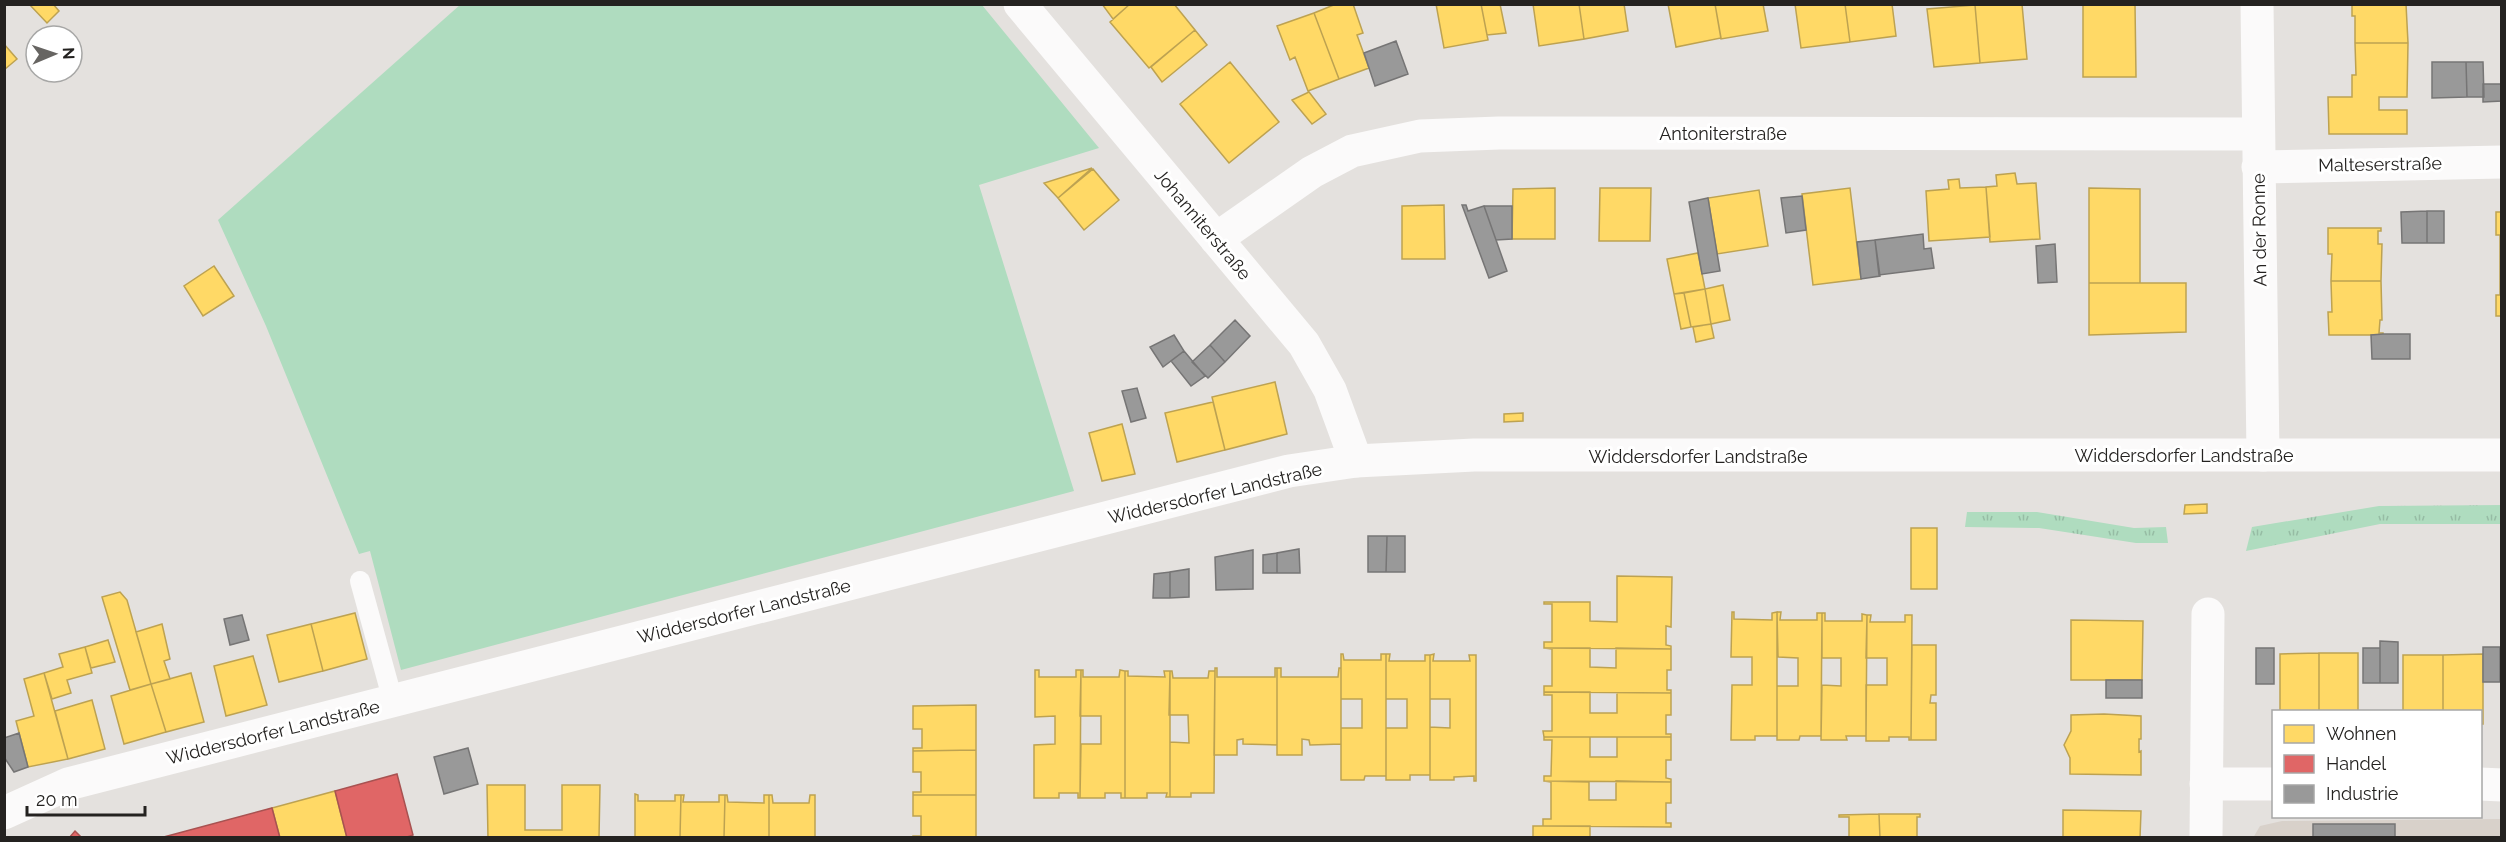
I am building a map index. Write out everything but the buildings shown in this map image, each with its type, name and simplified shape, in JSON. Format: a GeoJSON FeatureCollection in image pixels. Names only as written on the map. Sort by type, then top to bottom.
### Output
{"type":"FeatureCollection","features":[{"type":"Feature","properties":{"kind":"street","name":"Johanniterstraße"},"geometry":{"type":"LineString","coordinates":[[1020,4],[1304,344],[1330,390],[1356,461]]}},
{"type":"Feature","properties":{"kind":"street","name":"An der Ronne"},"geometry":{"type":"LineString","coordinates":[[2257,4],[2263,455]]}},
{"type":"Feature","properties":{"kind":"street","name":"Antoniterstraße"},"geometry":{"type":"LineString","coordinates":[[1216,239],[1312,172],[1352,151],[1420,136],[1499,133],[2258,134]]}},
{"type":"Feature","properties":{"kind":"street","name":"Malteserstraße"},"geometry":{"type":"LineString","coordinates":[[2258,167],[2502,162]]}},
{"type":"Feature","properties":{"kind":"street","name":"Widdersdorfer Landstraße"},"geometry":{"type":"LineString","coordinates":[[4,813],[68,784],[1289,471],[1356,461],[1474,455],[2502,455]]}},
{"type":"Feature","properties":{"kind":"street"},"geometry":{"type":"LineString","coordinates":[[2206,837],[2208,614]]}},
{"type":"Feature","properties":{"kind":"street"},"geometry":{"type":"LineString","coordinates":[[2206,784],[2272,784]]}},
{"type":"Feature","properties":{"kind":"street"},"geometry":{"type":"LineString","coordinates":[[2482,784],[2502,784]]}},
{"type":"Feature","properties":{"kind":"lane"},"geometry":{"type":"LineString","coordinates":[[360,581],[393,701]]}},
{"type":"Feature","properties":{"kind":"shaded area"},"geometry":{"type":"Polygon","coordinates":[[[2501,819],[2501,837],[2253,838],[2260,826],[2282,821],[2501,819]]]}},
{"type":"Feature","properties":{"kind":"green space"},"geometry":{"type":"Polygon","coordinates":[[[461,4],[982,5],[1099,148],[979,185],[1074,491],[401,670],[370,551],[359,554],[266,326],[218,220],[461,4]]]}},
{"type":"Feature","properties":{"kind":"green space"},"geometry":{"type":"Polygon","coordinates":[[[2501,505],[2501,524],[2380,524],[2246,551],[2252,527],[2379,506],[2501,505]]]}},
{"type":"Feature","properties":{"kind":"green space"},"geometry":{"type":"Polygon","coordinates":[[[1967,512],[2037,512],[2134,528],[2166,527],[2168,543],[2136,543],[2039,528],[1965,527],[1967,512]]]}}]}
